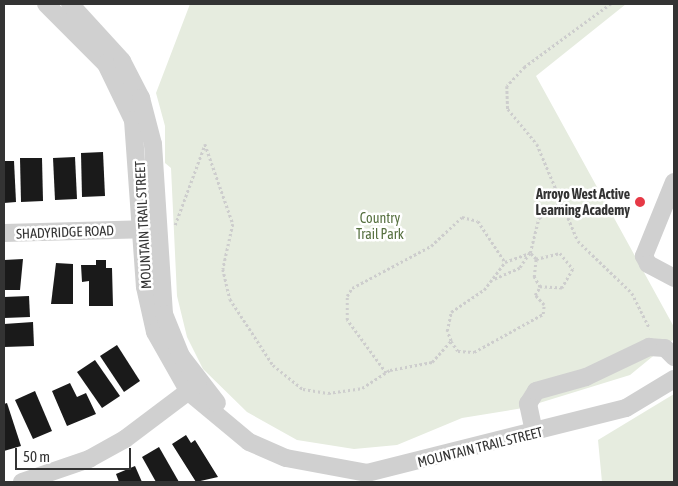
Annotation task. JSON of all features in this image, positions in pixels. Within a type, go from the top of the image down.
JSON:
[{"type":"street","name":"MOUNTAIN TRAIL STREET","points":[[46,4],[90,44],[122,93],[136,131],[148,230],[164,314],[194,388],[232,418],[290,452],[368,472],[626,408],[674,378]]},
{"type":"street","name":"MOUNTAIN TRAIL STREET","points":[[70,4],[122,61],[141,98],[153,144],[148,230]]},
{"type":"street","points":[[673,275],[648,264],[644,256],[674,182]]},
{"type":"street","name":"SHADYRIDGE ROAD","points":[[4,234],[148,230]]},
{"type":"street","points":[[533,427],[528,404],[536,391],[586,377],[649,347],[665,348],[674,357]]},
{"type":"street","name":"MOUNTAIN TRAIL STREET","points":[[368,472],[623,401],[674,370]]},
{"type":"street","points":[[22,482],[89,460],[194,388]]},
{"type":"path","points":[[611,4],[525,67],[507,86],[508,109],[537,144],[578,241],[632,293],[650,329]]},
{"type":"path","points":[[148,230],[174,228],[205,144],[233,224],[223,269],[224,283],[273,365],[303,389],[328,393],[362,388],[386,373],[432,362],[451,342]]},
{"type":"path","points":[[493,280],[520,268],[530,252],[539,218],[562,201]]},
{"type":"path","points":[[386,373],[347,320],[347,296],[352,288],[424,251],[462,217],[478,221],[505,262]]},
{"type":"path","points":[[530,252],[536,259],[534,277],[540,287]]},
{"type":"path","points":[[530,252],[505,262],[493,280],[474,299],[451,312],[447,324],[451,342],[458,351],[474,352],[541,317],[545,309],[535,295],[540,287]]},
{"type":"path","points":[[536,259],[560,253],[573,270],[562,288],[540,287]]},
{"type":"green space","name":"Country Trail Park","points":[[190,4],[626,4],[536,76],[674,327],[674,339],[630,375],[523,408],[462,418],[397,445],[354,449],[297,440],[247,412],[203,369],[187,337],[177,296],[171,168],[165,163],[165,126],[156,93]]},
{"type":"green space","points":[[674,394],[674,482],[602,482],[598,440]]},
{"type":"building","points":[[103,152],[105,196],[82,197],[81,153]]},
{"type":"building","points":[[75,157],[77,199],[55,200],[53,158]]},
{"type":"building","points":[[20,158],[42,158],[43,201],[21,202]]},
{"type":"building","points":[[4,161],[14,161],[16,202],[4,203]]},
{"type":"building","points":[[23,259],[20,290],[4,290],[4,260]]},
{"type":"building","points":[[96,260],[106,260],[106,268],[112,268],[113,306],[89,306],[89,281],[82,282],[81,265],[96,265]]},
{"type":"building","points":[[56,263],[73,264],[73,304],[51,304]]},
{"type":"building","points":[[29,296],[30,317],[4,318],[4,297]]},
{"type":"building","points":[[33,322],[34,346],[4,347],[4,324]]},
{"type":"building","points":[[117,345],[140,381],[124,392],[100,356]]},
{"type":"building","points":[[95,360],[120,396],[102,408],[77,372]]},
{"type":"building","points":[[70,383],[77,397],[86,393],[96,414],[67,426],[52,391]]},
{"type":"building","points":[[35,391],[52,431],[33,439],[15,400]]},
{"type":"building","points":[[7,403],[21,446],[4,451],[4,404]]},
{"type":"building","points":[[186,435],[191,443],[195,440],[218,477],[196,482],[172,444]]},
{"type":"building","points":[[159,447],[179,482],[156,482],[142,457]]},
{"type":"building","points":[[135,466],[142,482],[119,482],[116,474]]},
{"type":"place","name":"Arroyo West Active Learning Academy","points":[[640,202]]}]
